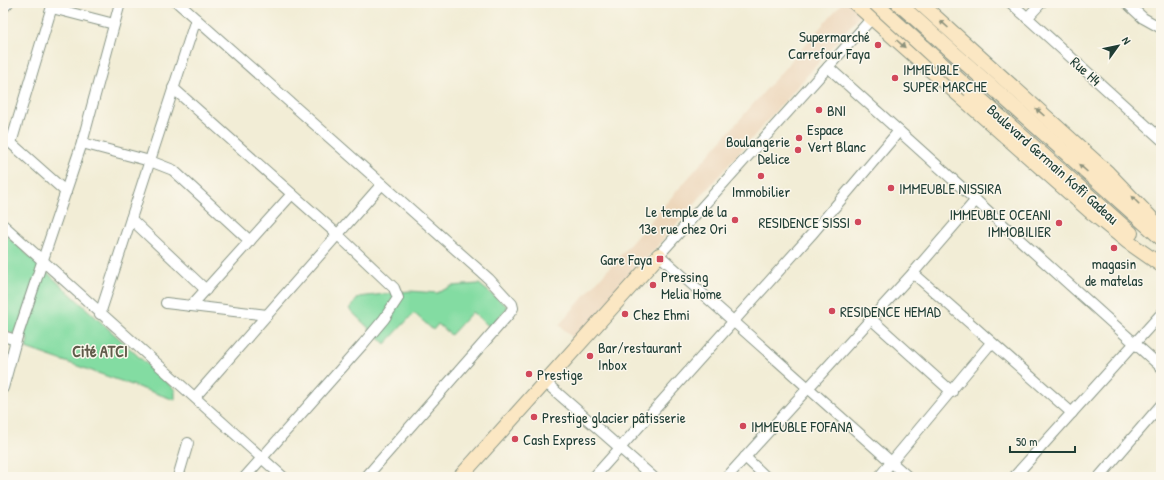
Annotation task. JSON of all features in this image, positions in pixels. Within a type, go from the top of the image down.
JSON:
[{"type":"main road","points":[[855,3],[1091,212],[1128,242],[1161,265]]},
{"type":"main road","name":"Boulevard Germain Koffi Gadeau","points":[[875,3],[970,90],[1161,260]]},
{"type":"main road","points":[[872,18],[885,3]]},
{"type":"main road","name":"Boulevard Germain Koffi Gadeau","points":[[898,3],[1161,238]]},
{"type":"main road","points":[[920,3],[1108,173],[1145,210],[1161,230]]},
{"type":"main road","points":[[460,477],[659,255]]},
{"type":"street","points":[[3,8],[8,3]]},
{"type":"street","points":[[3,388],[16,340],[82,143],[120,3]]},
{"type":"street","points":[[178,3],[489,279],[513,306],[509,314],[366,477]]},
{"type":"street","name":"Rue H4","points":[[1011,3],[1161,139]]},
{"type":"street","points":[[1027,18],[1040,3]]},
{"type":"street","points":[[1127,3],[1144,18],[1161,28]]},
{"type":"street","points":[[11,143],[53,5],[114,24]]},
{"type":"street","points":[[872,18],[659,255],[807,389],[908,477]]},
{"type":"street","points":[[100,314],[196,19]]},
{"type":"street","points":[[828,67],[1161,367]]},
{"type":"street","points":[[174,88],[337,234],[394,288],[398,298],[384,319],[363,344],[245,477]]},
{"type":"street","points":[[594,477],[811,235],[899,131]]},
{"type":"street","points":[[3,136],[66,192]]},
{"type":"street","points":[[82,143],[150,161],[178,174],[250,241]]},
{"type":"street","points":[[195,397],[382,184]]},
{"type":"street","points":[[191,306],[292,194]]},
{"type":"street","points":[[727,477],[913,273],[976,200]]},
{"type":"street","points":[[131,219],[206,290]]},
{"type":"street","points":[[3,225],[100,314],[195,397],[283,477]]},
{"type":"street","points":[[913,273],[1072,413]]},
{"type":"street","points":[[166,303],[267,315]]},
{"type":"street","points":[[1014,477],[1161,314]]},
{"type":"street","points":[[871,319],[952,392]]},
{"type":"street","points":[[3,336],[16,340]]},
{"type":"street","points":[[879,477],[952,392],[991,343]]},
{"type":"street","points":[[545,382],[653,477]]},
{"type":"street","points":[[1099,477],[1161,405]]},
{"type":"street","points":[[178,477],[188,443]]},
{"type":"street","points":[[745,457],[766,477]]},
{"type":"shaded area","points":[[840,3],[867,3],[869,5],[575,340],[559,325],[841,4]]},
{"type":"green space","points":[[3,232],[175,390],[175,400],[26,348],[28,339],[3,330]]},
{"type":"green space","points":[[479,284],[508,307],[490,327],[472,312],[451,335],[438,324],[433,330],[414,313],[385,344],[349,309],[359,297],[410,291],[437,293],[452,286]]},
{"type":"place","name":"Supermarché Carrefour Faya","points":[[878,45]]},
{"type":"place","name":"IMMEUBLE SUPER MARCHE","points":[[895,78]]},
{"type":"place","name":"BNI","points":[[819,110]]},
{"type":"place","name":"Espace Vert Blanc","points":[[799,138]]},
{"type":"place","name":"Boulangerie Delice","points":[[798,150]]},
{"type":"place","name":"Immobilier","points":[[761,176]]},
{"type":"place","name":"IMMEUBLE NISSIRA","points":[[891,188]]},
{"type":"place","name":"Le temple de la 13e rue chez Ori","points":[[735,220]]},
{"type":"place","name":"RESIDENCE SISSI","points":[[858,222]]},
{"type":"place","name":"IMMEUBLE OCEANI IMMOBILIER","points":[[1059,223]]},
{"type":"place","name":"magasin de matelas","points":[[1114,248]]},
{"type":"place","name":"Gare Faya","points":[[660,259]]},
{"type":"place","name":"Pressing Melia Home","points":[[653,285]]},
{"type":"place","name":"RESIDENCE HEMAD","points":[[832,311]]},
{"type":"place","name":"Chez Ehmi","points":[[625,314]]},
{"type":"place","name":"Bar/restaurant Inbox","points":[[590,356]]},
{"type":"place","name":"Prestige","points":[[529,374]]},
{"type":"place","name":"Prestige glacier pâtisserie","points":[[534,417]]},
{"type":"place","name":"IMMEUBLE FOFANA","points":[[743,426]]},
{"type":"place","name":"Cash Express","points":[[515,439]]},
{"type":"district","name":"Cité ATCI","points":[[100,351]]}]
